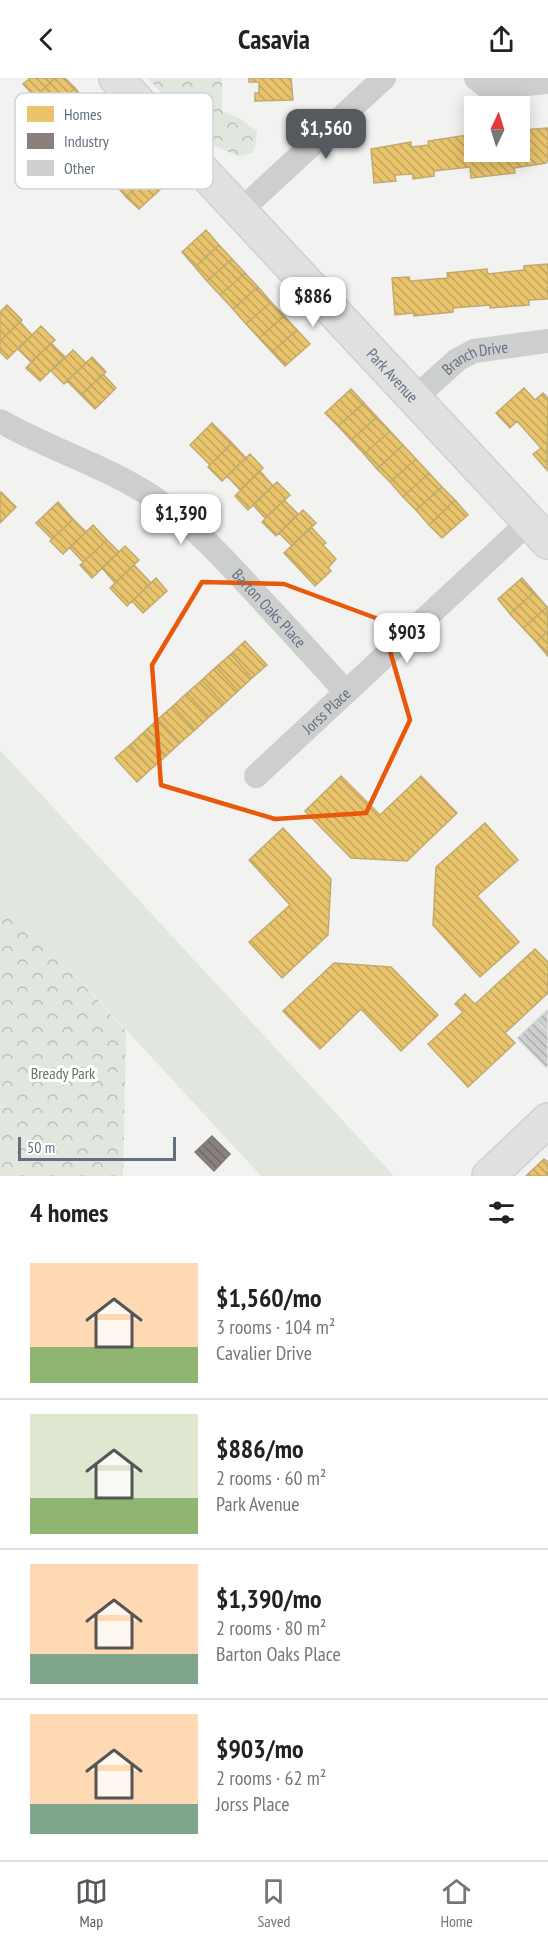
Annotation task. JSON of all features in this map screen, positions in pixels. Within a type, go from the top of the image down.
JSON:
[{"type":"street","name":"Park Avenue","points":[[116,78],[130,93]]},
{"type":"street","points":[[240,211],[384,78]]},
{"type":"street","points":[[476,78],[488,88],[548,82]]},
{"type":"street","name":"Park Avenue","points":[[213,182],[538,532]]},
{"type":"street","name":"Branch Drive","points":[[414,399],[458,360],[474,351],[548,341]]},
{"type":"street","name":"Barton Oaks Place","points":[[0,421],[37,442],[117,476],[153,497],[186,522],[219,553],[346,692]]},
{"type":"street","name":"Jorss Place","points":[[256,776],[346,692],[538,532]]},
{"type":"street","points":[[489,1176],[548,1120]]},
{"type":"highlighted area","points":[[202,582],[284,584],[381,620],[410,720],[366,813],[275,819],[161,785],[152,665]]},
{"type":"green space","points":[[147,78],[222,78],[222,111],[241,119],[257,131],[256,144],[252,153],[238,156],[213,145],[213,93],[162,93]]},
{"type":"green space","points":[[0,750],[394,1176],[261,1176],[0,893]]},
{"type":"green space","name":"Bready Park","points":[[0,893],[126,1031],[123,1176],[0,1176]]},
{"type":"building: Homes","points":[[30,78],[55,78],[39,93],[31,93],[23,84]]},
{"type":"building: Homes","points":[[55,78],[65,78],[75,88],[70,93],[39,93]]},
{"type":"building: Homes","points":[[249,78],[291,78],[293,100],[255,101],[255,93],[259,93],[259,82],[249,82]]},
{"type":"building: Homes","points":[[75,88],[79,93],[70,93]]},
{"type":"building: Homes","points":[[548,128],[548,160],[546,163],[514,168],[515,173],[471,178],[470,167],[434,171],[434,176],[413,179],[413,174],[395,175],[396,181],[374,183],[371,149],[411,142],[411,147],[429,145],[428,141],[464,135],[464,162],[530,162],[530,129]]},
{"type":"building: Homes","points":[[119,189],[135,189],[126,197]]},
{"type":"building: Homes","points":[[135,189],[161,189],[139,209],[126,197]]},
{"type":"building: Homes","points":[[206,230],[219,245],[195,267],[182,252]]},
{"type":"building: Homes","points":[[219,245],[232,259],[207,281],[195,267]]},
{"type":"building: Homes","points":[[232,259],[245,273],[220,295],[207,281]]},
{"type":"building: Homes","points":[[548,264],[548,299],[529,300],[529,305],[490,308],[490,305],[453,308],[453,312],[414,316],[413,313],[395,315],[392,278],[409,277],[410,281],[448,278],[447,273],[487,269],[488,274],[524,270],[524,266]]},
{"type":"building: Homes","points":[[245,273],[258,287],[233,309],[220,295]]},
{"type":"building: Homes","points":[[258,287],[271,302],[246,324],[233,309]]},
{"type":"building: Homes","points":[[271,302],[284,316],[259,338],[246,324]]},
{"type":"building: Homes","points":[[7,305],[22,320],[0,341],[0,312]]},
{"type":"building: Homes","points":[[284,316],[297,330],[272,352],[259,338]]},
{"type":"building: Homes","points":[[20,322],[32,335],[7,359],[0,352],[0,341]]},
{"type":"building: Homes","points":[[41,326],[55,340],[31,362],[18,349]]},
{"type":"building: Homes","points":[[297,330],[310,344],[285,366],[272,352]]},
{"type":"building: Homes","points":[[51,343],[65,357],[40,381],[26,368]]},
{"type":"building: Homes","points":[[73,350],[86,363],[64,384],[51,371]]},
{"type":"building: Homes","points":[[92,357],[106,372],[81,395],[67,381]]},
{"type":"building: Homes","points":[[103,374],[116,388],[95,409],[81,395]]},
{"type":"building: Homes","points":[[524,388],[535,400],[543,393],[548,398],[547,470],[533,454],[541,448],[517,421],[510,428],[496,413]]},
{"type":"building: Homes","points":[[351,389],[364,403],[338,426],[325,413]]},
{"type":"building: Homes","points":[[364,403],[377,417],[351,440],[338,426]]},
{"type":"building: Homes","points":[[377,417],[390,431],[364,454],[351,440]]},
{"type":"building: Homes","points":[[212,423],[232,443],[210,465],[190,445]]},
{"type":"building: Homes","points":[[390,431],[403,445],[377,469],[364,454]]},
{"type":"building: Homes","points":[[232,443],[246,458],[222,481],[208,467]]},
{"type":"building: Homes","points":[[403,445],[416,459],[390,482],[377,469]]},
{"type":"building: Homes","points":[[250,454],[263,468],[240,490],[227,476]]},
{"type":"building: Homes","points":[[416,459],[429,473],[403,497],[390,482]]},
{"type":"building: Homes","points":[[260,471],[273,486],[248,510],[235,496]]},
{"type":"building: Homes","points":[[429,473],[442,487],[416,510],[403,497]]},
{"type":"building: Homes","points":[[277,482],[290,495],[265,518],[253,505]]},
{"type":"building: Homes","points":[[442,487],[455,500],[429,525],[416,510]]},
{"type":"building: Homes","points":[[0,493],[16,507],[0,523]]},
{"type":"building: Homes","points":[[284,500],[298,514],[276,536],[262,522]]},
{"type":"building: Homes","points":[[455,500],[468,515],[442,538],[429,525]]},
{"type":"building: Homes","points":[[58,502],[73,519],[52,539],[36,523]]},
{"type":"building: Homes","points":[[303,510],[316,523],[292,546],[279,533]]},
{"type":"building: Homes","points":[[73,519],[86,532],[63,554],[50,541]]},
{"type":"building: Homes","points":[[93,525],[107,540],[83,562],[70,548]]},
{"type":"building: Homes","points":[[311,527],[326,543],[323,545],[336,559],[328,568],[331,571],[315,586],[284,553]]},
{"type":"building: Homes","points":[[107,540],[119,552],[92,578],[80,565]]},
{"type":"building: Homes","points":[[125,546],[139,560],[115,583],[102,568]]},
{"type":"building: Homes","points":[[134,565],[151,583],[127,606],[110,588]]},
{"type":"building: Homes","points":[[156,578],[167,591],[143,613],[132,601]]},
{"type":"building: Homes","points":[[522,578],[534,592],[510,614],[498,599]]},
{"type":"building: Homes","points":[[534,592],[547,607],[523,628],[510,614]]},
{"type":"building: Homes","points":[[547,607],[548,631],[536,642],[523,628]]},
{"type":"building: Homes","points":[[548,631],[548,656],[536,642]]},
{"type":"building: Homes","points":[[245,641],[267,665],[252,678],[231,654]]},
{"type":"building: Homes","points":[[231,654],[252,678],[238,691],[216,667]]},
{"type":"building: Homes","points":[[216,667],[238,691],[224,704],[202,680]]},
{"type":"building: Homes","points":[[202,680],[224,704],[209,717],[187,693]]},
{"type":"building: Homes","points":[[187,693],[209,717],[195,730],[173,706]]},
{"type":"building: Homes","points":[[173,706],[195,730],[180,743],[158,719]]},
{"type":"building: Homes","points":[[158,719],[180,743],[166,756],[144,732]]},
{"type":"building: Homes","points":[[144,732],[166,756],[151,769],[130,745]]},
{"type":"building: Homes","points":[[130,745],[151,769],[137,782],[115,758]]},
{"type":"building: Homes","points":[[341,776],[380,815],[421,776],[457,813],[407,861],[351,858],[305,811]]},
{"type":"building: Homes","points":[[485,823],[518,860],[477,896],[519,942],[480,977],[433,925],[436,867]]},
{"type":"building: Homes","points":[[283,828],[331,879],[328,935],[282,978],[249,942],[290,905],[249,860]]},
{"type":"building: Homes","points":[[535,949],[548,962],[548,993],[505,1033],[515,1043],[468,1087],[428,1044],[463,1012],[455,1004],[465,994],[475,1004]]},
{"type":"building: Homes","points":[[334,963],[391,967],[438,1015],[401,1051],[361,1009],[320,1049],[283,1011]]},
{"type":"building: Homes","points":[[544,1159],[548,1162],[548,1176],[526,1176]]},
{"type":"building: Industry","points":[[212,1136],[230,1154],[214,1171],[195,1152]]},
{"type":"building: Other","points":[[548,1009],[548,1032],[536,1020]]},
{"type":"building: Other","points":[[536,1020],[548,1032],[548,1066],[546,1068],[517,1038]]}]
